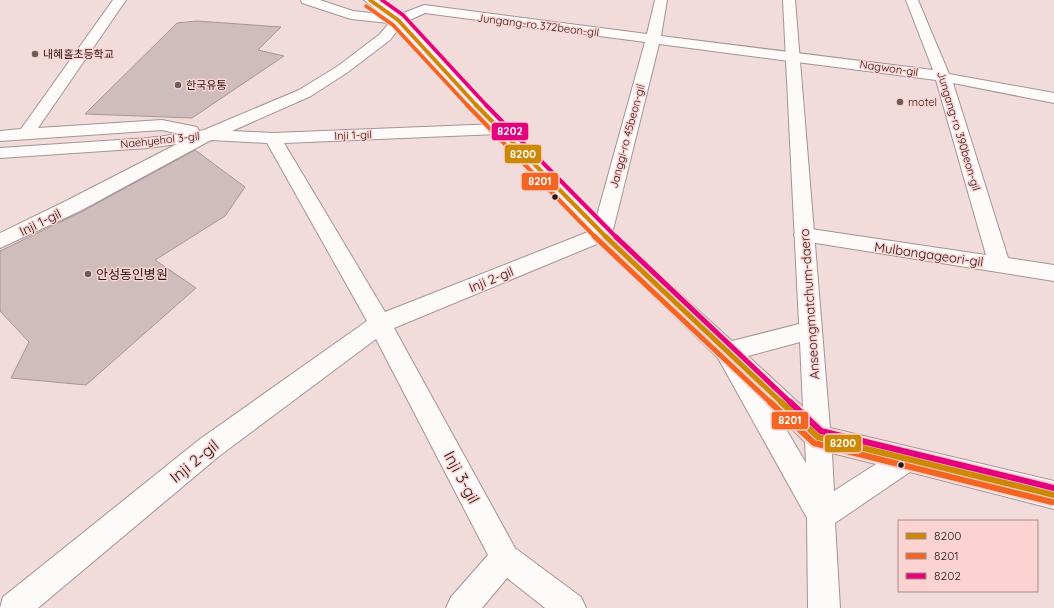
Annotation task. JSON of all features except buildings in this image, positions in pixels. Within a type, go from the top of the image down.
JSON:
[{"type":"street","points":[[26,134],[120,0]]},
{"type":"street","points":[[307,0],[351,15],[398,20]]},
{"type":"street","points":[[370,0],[398,20],[498,129],[602,234],[818,437],[1054,495]]},
{"type":"street","name":"Janggi-ro 45beon-gil","points":[[602,234],[661,0]]},
{"type":"street","name":"Anseongmatchum-daero","points":[[789,0],[794,56],[804,235],[818,437],[824,608]]},
{"type":"street","name":"Jungang-ro 390beon-gil","points":[[912,0],[943,77],[1000,264]]},
{"type":"street","name":"Jungang-ro 372beon-gil","points":[[398,20],[429,5],[507,21],[652,39]]},
{"type":"street","name":"Inji 1-gil","points":[[0,241],[73,206],[208,135],[306,92],[343,69],[385,38],[398,20]]},
{"type":"street","points":[[652,39],[794,56]]},
{"type":"street","name":"Nagwon-gil","points":[[794,56],[943,77],[1054,98]]},
{"type":"street","name":"Naehyehol 3-gil","points":[[0,136],[162,125],[208,135]]},
{"type":"street","name":"Inji 1-gil","points":[[208,135],[273,138],[498,129]]},
{"type":"street","name":"Naehyehol 3-gil","points":[[0,153],[148,143],[208,135]]},
{"type":"street","points":[[273,138],[380,324]]},
{"type":"street","name":"Inji 2-gil","points":[[14,608],[209,448],[380,324],[602,234]]},
{"type":"street","name":"Mulbangageori-gil","points":[[804,235],[1054,272]]},
{"type":"street","name":"Inji 3-gil","points":[[380,324],[505,558],[570,608]]},
{"type":"street","points":[[727,352],[810,330]]},
{"type":"street","points":[[727,352],[821,516],[907,459]]},
{"type":"street","points":[[462,608],[505,558]]},
{"type":"transit line","name":"8200","points":[[370,0],[398,20],[498,129],[602,234],[818,437],[1054,495]]},
{"type":"transit line","name":"8202","points":[[382,0],[403,15],[503,124],[607,229],[821,431],[1054,488]]},
{"type":"transit line","name":"8201","points":[[366,6],[393,25],[493,134],[597,239],[814,443],[1052,502]]},
{"type":"place","name":"내혜홀초등학교","points":[[35,54]]},
{"type":"place","name":"한국유통","points":[[178,85]]},
{"type":"place","name":"motel","points":[[900,102]]},
{"type":"place","name":"안성동인병원","points":[[88,274]]}]
